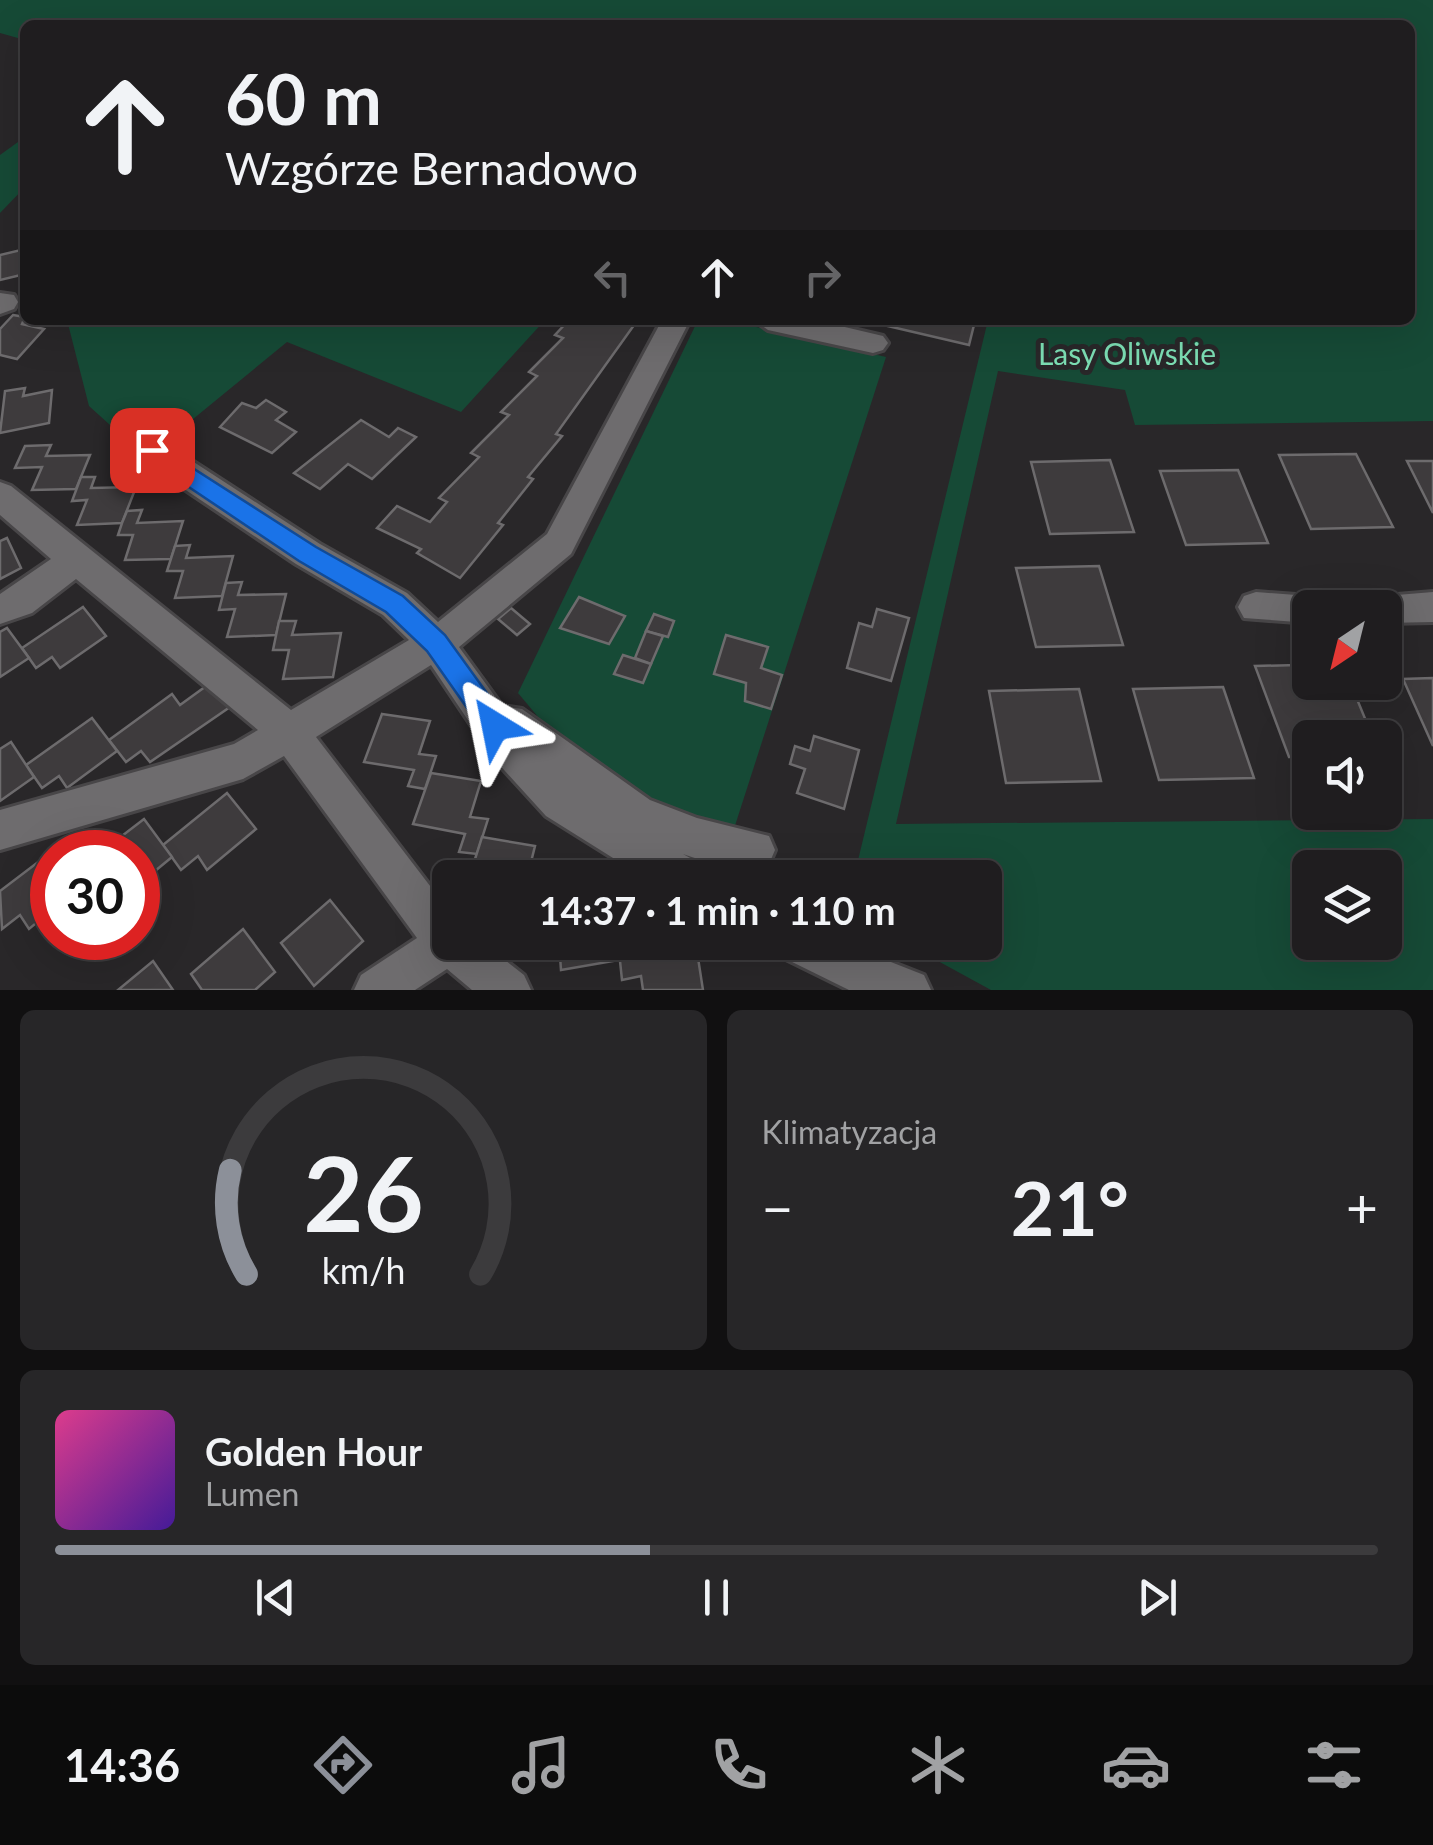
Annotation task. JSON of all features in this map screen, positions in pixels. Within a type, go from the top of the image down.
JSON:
[{"type":"street","points":[[0,830],[243,760],[436,643],[559,544],[673,325]]},
{"type":"street","points":[[791,325],[872,343]]},
{"type":"street","points":[[152,450],[308,554],[395,604],[436,643],[495,726],[560,802],[655,860]]},
{"type":"street","points":[[0,496],[75,561],[209,663],[290,735],[432,924]]},
{"type":"street","points":[[0,609],[20,602],[75,561]]},
{"type":"street","points":[[1256,607],[1292,608]]},
{"type":"street","points":[[1402,608],[1433,608]]},
{"type":"street","points":[[495,726],[510,722],[537,739],[604,796],[719,848],[756,850]]},
{"type":"street","points":[[376,990],[432,954]]},
{"type":"street","points":[[468,960],[508,990]]},
{"type":"street","points":[[828,960],[909,990]]},
{"type":"green space","name":"Lasy Oliwskie","points":[[0,0],[1433,0],[1433,421],[1135,425],[1125,390],[998,371],[896,824],[1292,820],[1292,830],[1402,830],[1402,819],[1433,819],[1433,990],[991,990],[936,960],[1002,960],[1002,860],[858,860],[987,325],[1415,325],[1415,20],[20,20],[20,39],[0,33]]},
{"type":"green space","points":[[20,141],[20,192],[0,213],[0,155]]},
{"type":"green space","points":[[68,325],[540,325],[461,412],[287,342],[165,442],[141,453],[89,406]]},
{"type":"green space","points":[[696,325],[748,325],[886,357],[731,838],[608,780],[554,736],[518,693]]},
{"type":"building","points":[[20,250],[20,275],[0,280],[0,255]]},
{"type":"building","points":[[13,315],[20,316],[20,325],[44,329],[17,359],[0,355],[0,329]]},
{"type":"building","points":[[564,325],[634,325],[556,434],[562,436],[528,477],[533,479],[498,523],[503,525],[460,578],[417,553],[421,549],[377,528],[397,506],[430,522],[447,502],[439,498],[479,457],[471,453],[509,415],[501,412],[537,376],[529,372],[563,338],[555,335]]},
{"type":"building","points":[[883,325],[974,325],[969,345]]},
{"type":"building","points":[[25,388],[23,396],[52,390],[49,423],[0,433],[5,391]]},
{"type":"building","points":[[266,400],[286,412],[276,420],[296,432],[272,453],[220,427],[242,403],[256,408]]},
{"type":"building","points":[[361,420],[389,437],[398,428],[416,437],[372,479],[348,464],[320,489],[294,473]]},
{"type":"building","points":[[51,445],[46,456],[90,455],[76,489],[32,490],[42,467],[15,468],[25,446]]},
{"type":"building","points":[[1356,454],[1393,527],[1311,529],[1279,455]]},
{"type":"building","points":[[1110,460],[1134,532],[1050,534],[1031,462]]},
{"type":"building","points":[[1407,461],[1433,461],[1433,513]]},
{"type":"building","points":[[1238,470],[1268,543],[1186,545],[1160,471]]},
{"type":"building","points":[[81,477],[95,477],[91,488],[136,487],[122,523],[77,525],[87,500],[72,501]]},
{"type":"building","points":[[142,510],[137,523],[183,521],[171,559],[125,560],[133,535],[118,535],[122,523],[127,511]]},
{"type":"building","points":[[7,538],[21,568],[0,579],[0,541]]},
{"type":"building","points":[[190,545],[186,558],[233,556],[222,596],[175,598],[183,571],[167,571],[175,546]]},
{"type":"building","points":[[1099,566],[1123,645],[1036,647],[1016,568]]},
{"type":"building","points":[[242,582],[238,595],[286,594],[276,635],[227,637],[235,609],[219,610],[226,583]]},
{"type":"building","points":[[579,597],[625,616],[609,644],[560,628]]},
{"type":"building","points":[[83,607],[106,636],[60,668],[52,657],[36,668],[22,648]]},
{"type":"building","points":[[511,608],[530,624],[517,635],[498,619]]},
{"type":"building","points":[[877,609],[909,618],[891,681],[847,668],[859,623],[872,627]]},
{"type":"building","points":[[654,614],[674,621],[668,637],[646,631]]},
{"type":"building","points":[[279,621],[296,621],[292,635],[341,633],[333,677],[283,679],[289,650],[273,650]]},
{"type":"building","points":[[7,628],[29,658],[0,677],[0,632]]},
{"type":"building","points":[[646,631],[663,636],[651,664],[635,658]]},
{"type":"building","points":[[726,635],[768,647],[761,668],[782,675],[771,709],[745,701],[746,683],[714,674]]},
{"type":"building","points":[[623,655],[651,664],[643,683],[614,674]]},
{"type":"building","points":[[1292,665],[1292,700],[1357,700],[1366,720],[1292,720],[1289,757],[1255,666]]},
{"type":"building","points":[[1433,678],[1433,746],[1403,679]]},
{"type":"building","points":[[209,684],[230,707],[150,762],[141,751],[126,762],[109,740],[172,694],[180,705]]},
{"type":"building","points":[[1223,687],[1254,778],[1159,780],[1133,689]]},
{"type":"building","points":[[1079,689],[1101,781],[1006,783],[989,691]]},
{"type":"building","points":[[382,714],[430,721],[419,754],[436,756],[425,789],[408,786],[414,770],[364,762]]},
{"type":"building","points":[[92,718],[117,751],[67,788],[59,776],[42,788],[26,765]]},
{"type":"building","points":[[814,736],[859,750],[844,809],[797,793],[805,769],[790,764],[795,746],[810,751]]},
{"type":"building","points":[[11,742],[34,777],[0,801],[0,749]]},
{"type":"building","points":[[431,773],[481,781],[470,817],[488,819],[477,854],[459,852],[465,834],[413,824]]},
{"type":"building","points":[[227,793],[256,829],[207,870],[198,856],[181,870],[163,845]]},
{"type":"building","points":[[144,819],[152,830],[130,830]]},
{"type":"building","points":[[482,837],[535,846],[532,860],[475,860]]},
{"type":"building","points":[[160,841],[172,857],[160,867]]},
{"type":"building","points":[[30,868],[29,929],[20,915],[2,929],[0,891]]},
{"type":"building","points":[[330,900],[363,941],[314,986],[281,943]]},
{"type":"building","points":[[243,929],[275,972],[255,990],[202,990],[191,974]]},
{"type":"building","points":[[560,960],[619,960],[561,970]]},
{"type":"building","points":[[620,960],[698,960],[703,990],[643,990],[641,976],[622,980]]},
{"type":"building","points":[[153,961],[173,990],[118,990]]},
{"type":"route","points":[[152,450],[308,554],[395,604],[436,643],[495,726]]}]
